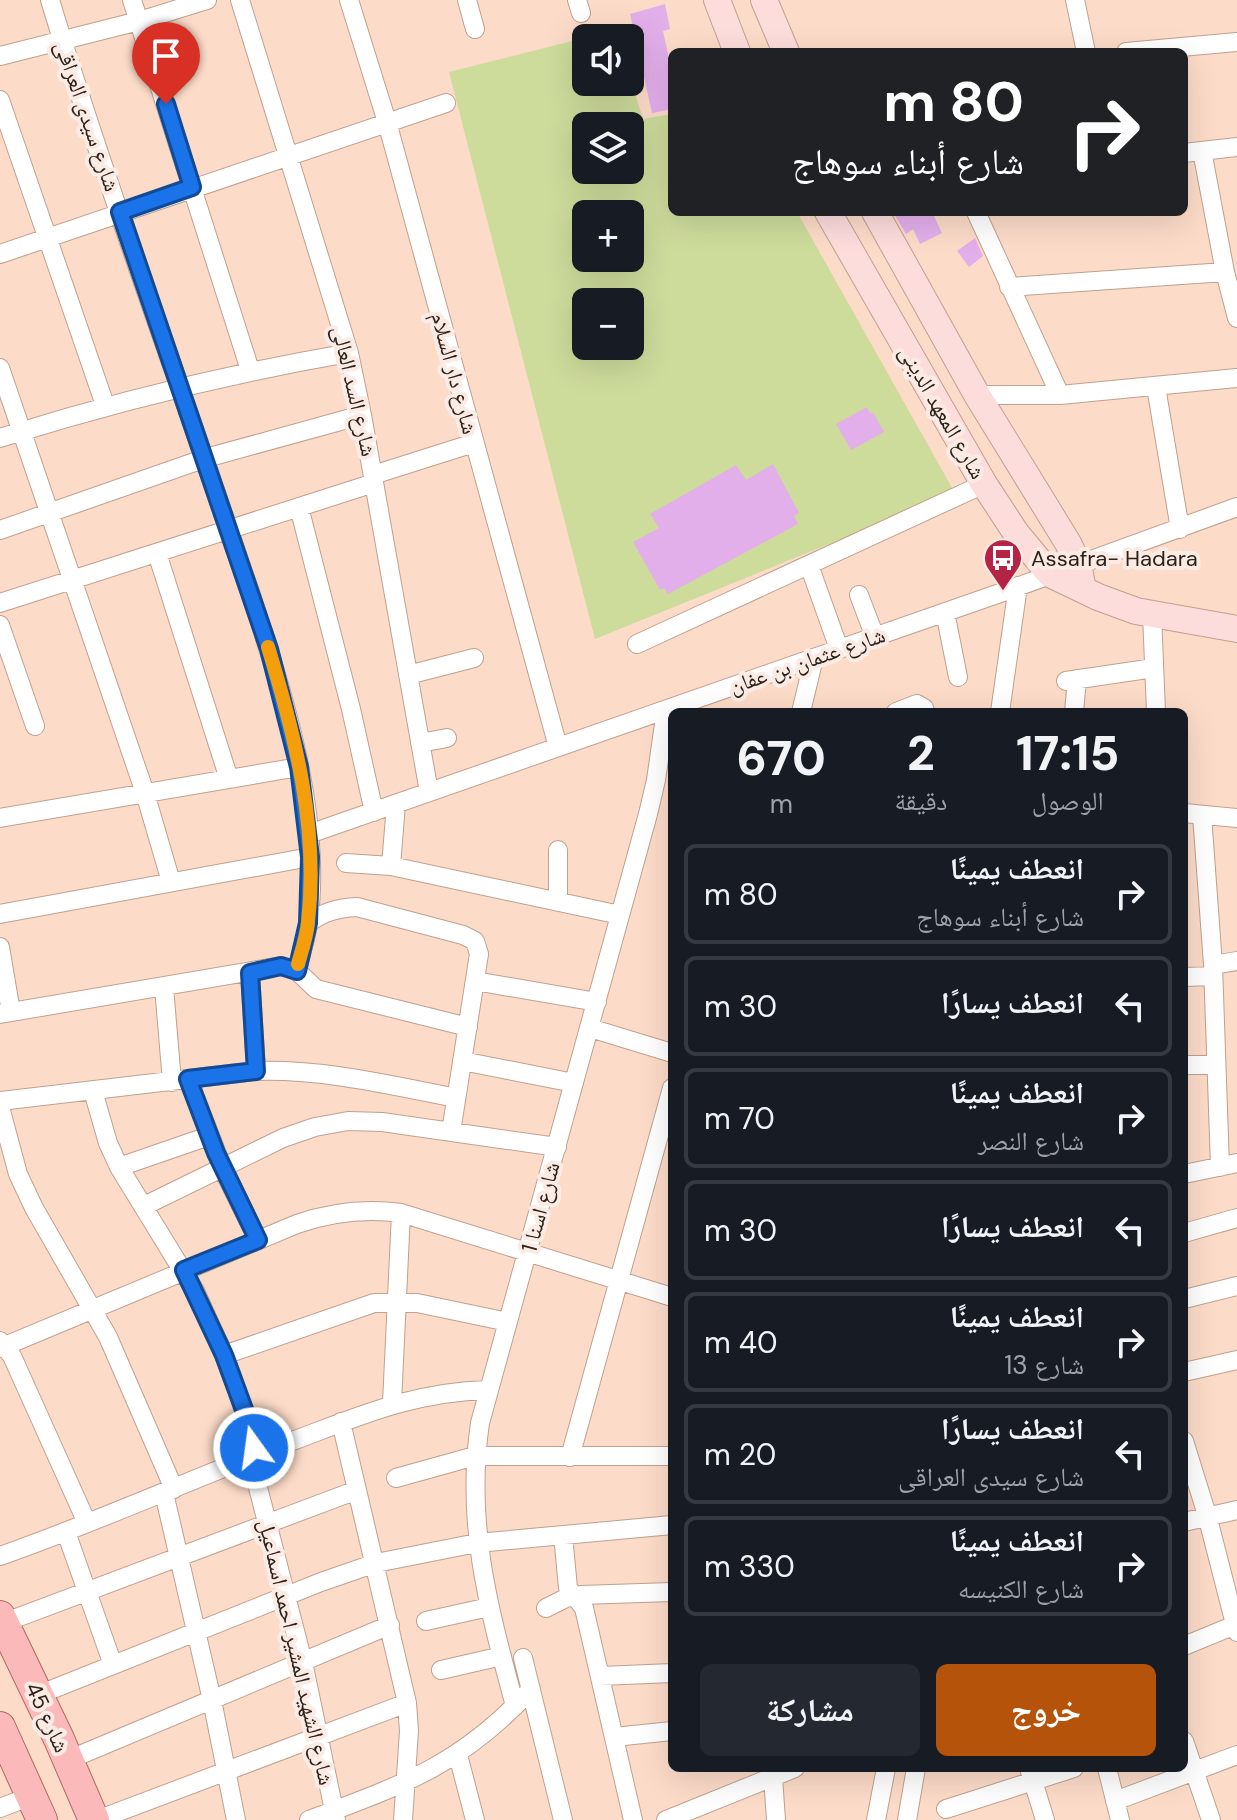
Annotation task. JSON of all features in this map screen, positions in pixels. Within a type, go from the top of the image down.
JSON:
[{"type":"main road","name":"شارع 45","points":[[2,1619],[96,1820]]},
{"type":"main road","points":[[0,1727],[37,1808]]},
{"type":"main road","points":[[14,1758],[64,1750]]},
{"type":"street","name":"شارع سيدى العراقى","points":[[50,0],[269,649],[299,767],[309,834],[308,923],[297,971]]},
{"type":"street","points":[[132,0],[250,370]]},
{"type":"street","points":[[0,56],[139,21],[207,0]]},
{"type":"street","name":"شارع السد العالى","points":[[240,0],[349,353],[429,792]]},
{"type":"street","name":"شارع دار السلام","points":[[349,0],[387,122],[558,747]]},
{"type":"street","points":[[467,0],[475,29]]},
{"type":"street","points":[[717,0],[735,48]]},
{"type":"street","points":[[765,0],[784,48]]},
{"type":"street","points":[[1075,0],[1085,48]]},
{"type":"street","points":[[1170,48],[1237,42]]},
{"type":"street","points":[[0,100],[105,405]]},
{"type":"street","points":[[0,254],[446,103]]},
{"type":"street","points":[[1237,147],[1193,152],[1237,318]]},
{"type":"street","name":"شارع المعهد الدينى","points":[[830,216],[984,484],[1016,533],[1050,574],[1080,577],[1117,604],[1152,614],[1237,629]]},
{"type":"street","name":"شارع المعهد الدينى","points":[[877,216],[977,395],[1068,543],[1080,577]]},
{"type":"street","points":[[978,216],[1060,395]]},
{"type":"street","points":[[1009,287],[1225,272]]},
{"type":"street","points":[[0,438],[179,386],[349,353]]},
{"type":"street","points":[[0,368],[145,793],[171,882]]},
{"type":"street","points":[[977,395],[1060,395],[1237,378]]},
{"type":"street","points":[[1156,387],[1180,529]]},
{"type":"street","points":[[0,530],[206,458],[362,415]]},
{"type":"street","points":[[0,603],[299,507],[474,443]]},
{"type":"street","points":[[637,644],[984,484]]},
{"type":"street","points":[[299,507],[374,812]]},
{"type":"street","points":[[1080,577],[1180,529],[1237,507]]},
{"type":"street","points":[[157,553],[229,779]]},
{"type":"street","points":[[809,565],[839,649]]},
{"type":"street","name":"شارع عثمان بن عفان","points":[[672,708],[1050,574]]},
{"type":"street","points":[[1001,708],[1018,586]]},
{"type":"street","points":[[859,595],[875,637]]},
{"type":"street","points":[[945,612],[958,677]]},
{"type":"street","points":[[1152,614],[1156,708]]},
{"type":"street","points":[[0,625],[35,726]]},
{"type":"street","points":[[408,675],[474,658]]},
{"type":"street","points":[[802,708],[814,658]]},
{"type":"street","points":[[1074,708],[1072,680],[1154,668]]},
{"type":"street","name":"شارع عثمان بن عفان","points":[[309,834],[666,710]]},
{"type":"street","name":"شارع اسنا 1","points":[[515,1706],[489,1607],[477,1543],[475,1456],[488,1390],[620,915],[664,777],[666,710]]},
{"type":"street","points":[[420,743],[447,738]]},
{"type":"street","points":[[0,818],[299,767]]},
{"type":"street","points":[[391,866],[396,804]]},
{"type":"street","points":[[1188,1173],[1229,1165],[1216,1065],[1213,971],[1193,814],[1237,818]]},
{"type":"street","points":[[558,850],[558,902]]},
{"type":"street","points":[[0,914],[310,857]]},
{"type":"street","points":[[346,863],[391,866],[620,915]]},
{"type":"street","points":[[308,923],[323,913],[357,907],[475,941],[479,954],[451,1132]]},
{"type":"street","points":[[0,947],[6,1013],[281,966],[297,971],[316,989],[468,1027]]},
{"type":"street","points":[[1188,976],[1213,971],[1237,961]]},
{"type":"street","points":[[250,973],[256,1071]]},
{"type":"street","points":[[475,981],[597,1002]]},
{"type":"street","points":[[164,987],[180,1080],[258,1240]]},
{"type":"street","points":[[590,1028],[668,1052]]},
{"type":"street","points":[[462,1061],[574,1083]]},
{"type":"street","points":[[1188,1065],[1216,1065]]},
{"type":"street","points":[[236,1820],[179,1556],[169,1491],[122,1366],[18,1174],[0,1104],[256,1071],[315,1072],[456,1098]]},
{"type":"street","name":"شارع الشهيد المشير احمد اسماعيل","points":[[93,1091],[99,1117],[119,1167],[184,1270],[224,1355],[253,1434],[254,1472],[303,1662],[335,1815]]},
{"type":"street","points":[[570,1457],[668,1102]]},
{"type":"street","points":[[144,1206],[283,1138],[315,1127],[348,1121],[382,1122],[557,1147]]},
{"type":"street","points":[[119,1167],[209,1136]]},
{"type":"street","points":[[87,1523],[12,1356],[2,1345],[258,1240],[337,1212],[379,1210],[401,1213],[668,1296]]},
{"type":"street","points":[[392,1403],[401,1213]]},
{"type":"street","points":[[1188,1232],[1237,1218]]},
{"type":"street","points":[[1188,1298],[1237,1286]]},
{"type":"street","points":[[224,1355],[374,1303],[417,1303],[508,1322]]},
{"type":"street","points":[[1188,1371],[1237,1360]]},
{"type":"street","points":[[0,1556],[392,1403],[451,1391],[488,1390]]},
{"type":"street","points":[[341,1422],[407,1703],[409,1731],[403,1820]]},
{"type":"street","points":[[1188,1454],[1231,1582],[1236,1629],[1188,1645]]},
{"type":"street","points":[[396,1478],[475,1456],[668,1456]]},
{"type":"street","points":[[2,1619],[87,1591],[357,1490]]},
{"type":"street","points":[[1188,1521],[1237,1510]]},
{"type":"street","points":[[38,1695],[376,1563],[477,1543],[668,1525]]},
{"type":"street","points":[[66,1532],[113,1665]]},
{"type":"street","points":[[563,1535],[566,1583],[584,1608],[633,1820]]},
{"type":"street","points":[[546,1608],[573,1596],[668,1592]]},
{"type":"street","points":[[426,1621],[489,1607]]},
{"type":"street","points":[[64,1750],[212,1700],[390,1625]]},
{"type":"street","points":[[441,1670],[502,1656]]},
{"type":"street","points":[[523,1658],[563,1820]]},
{"type":"street","points":[[600,1676],[668,1673]]},
{"type":"street","points":[[309,1820],[335,1815],[458,1755],[488,1732],[531,1689]]},
{"type":"street","points":[[96,1820],[407,1703]]},
{"type":"street","points":[[614,1737],[668,1731]]},
{"type":"street","points":[[1188,1753],[1211,1820]]},
{"type":"street","points":[[458,1755],[475,1820]]},
{"type":"street","points":[[1115,1801],[1237,1755]]},
{"type":"street","points":[[666,1820],[709,1811],[785,1772]]},
{"type":"street","points":[[876,1820],[885,1772]]},
{"type":"street","points":[[907,1820],[915,1772]]},
{"type":"street","points":[[1108,1772],[1120,1820]]},
{"type":"street","points":[[946,1809],[1031,1775],[1045,1820]]},
{"type":"street","points":[[773,1777],[776,1820]]},
{"type":"street","points":[[0,1808],[37,1808]]},
{"type":"green space","points":[[572,41],[572,96],[636,96],[641,112],[572,112],[572,184],[644,184],[644,119],[668,115],[668,216],[799,216],[955,493],[595,639],[449,72]]},
{"type":"building","points":[[665,4],[670,29],[663,31],[668,54],[668,110],[652,113],[644,77],[644,24],[632,24],[630,14]]},
{"type":"building","points":[[895,216],[934,216],[942,233],[920,244],[913,229],[906,234]]},
{"type":"building","points":[[975,238],[983,256],[969,267],[957,251]]},
{"type":"building","points":[[867,407],[884,432],[851,450],[836,424]]},
{"type":"building","points":[[773,464],[799,513],[794,516],[798,524],[668,594],[664,588],[660,590],[633,542],[659,528],[650,514],[736,465],[746,480]]},
{"type":"slow traffic","points":[[268,647],[299,767],[309,834],[308,923],[298,964]]},
{"type":"place","name":"Assafra- Hadara","points":[[1003,592]]},
{"type":"route","points":[[166,104],[192,187],[120,212],[269,649],[299,767],[309,834],[308,923],[297,971],[281,966],[250,973],[256,1071],[188,1079],[216,1153],[258,1240],[184,1270],[224,1355],[253,1434],[254,1448]]}]
